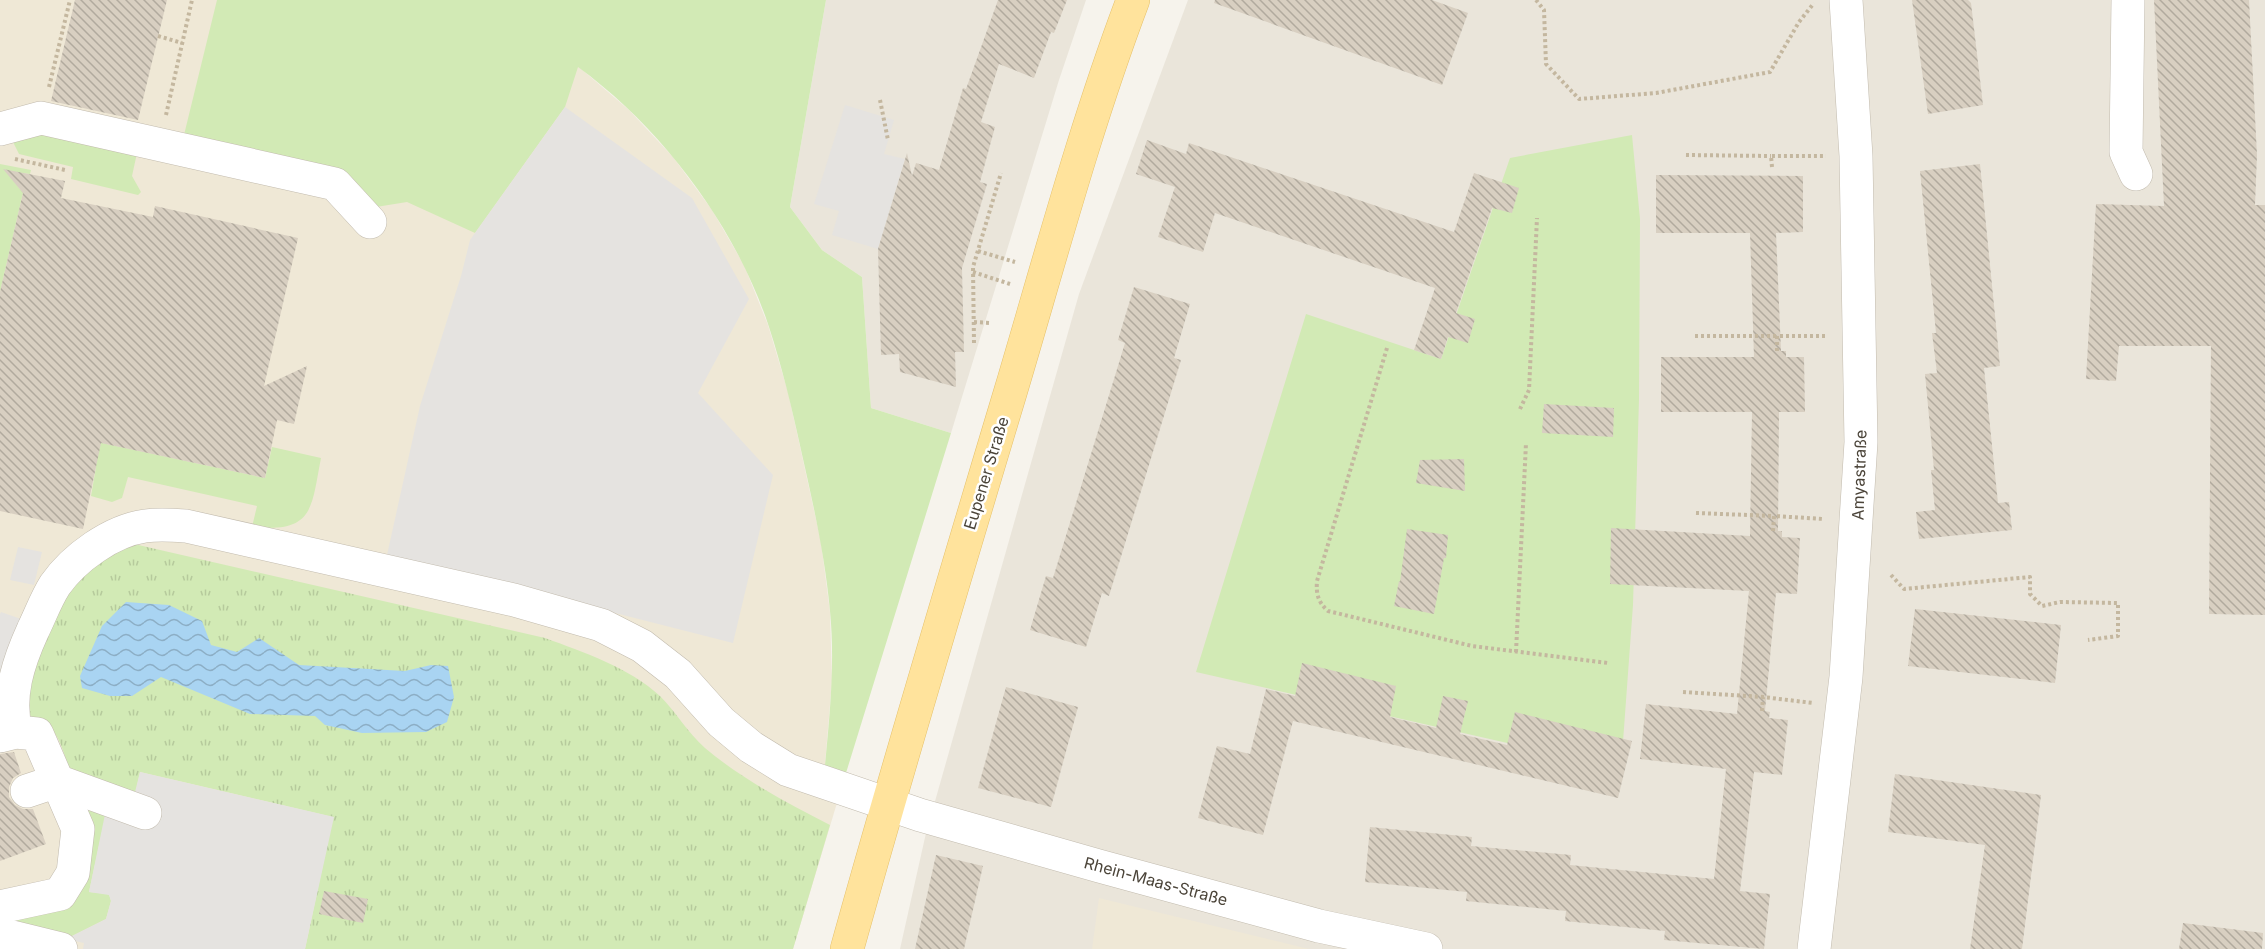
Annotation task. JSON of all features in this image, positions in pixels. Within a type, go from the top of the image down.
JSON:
[{"type":"main road","name":"Eupener Straße","points":[[847,949],[1055,240],[1112,57],[1133,0]]},
{"type":"street","name":"Amyastraße","points":[[1814,949],[1843,707],[1858,520],[1861,442],[1856,156],[1846,0]]},
{"type":"street","points":[[2128,0],[2126,152],[2136,174]]},
{"type":"street","points":[[5,143],[41,118],[335,184],[370,222]]},
{"type":"street","name":"Rhein-Maas-Straße","points":[[8,734],[14,688],[27,644],[55,586],[72,565],[115,536],[142,526],[166,524],[186,526],[514,600],[601,625],[642,646],[678,674],[721,722],[751,747],[788,770],[888,805],[1099,866],[1319,926],[1426,949]]},
{"type":"street","points":[[0,907],[60,894],[73,873],[78,829],[42,786],[37,734],[8,734]]},
{"type":"street","points":[[42,786],[145,813]]},
{"type":"street","points":[[0,934],[61,949]]},
{"type":"path","points":[[41,118],[70,0]]},
{"type":"path","points":[[159,145],[192,0]]},
{"type":"path","points":[[1536,0],[1544,10],[1546,64],[1580,99],[1656,93],[1770,72],[1799,22],[1816,0]]},
{"type":"path","points":[[158,36],[182,43]]},
{"type":"path","points":[[880,100],[888,140]]},
{"type":"path","points":[[5,143],[65,170]]},
{"type":"path","points":[[1686,155],[1856,156]]},
{"type":"path","points":[[1771,156],[1772,167]]},
{"type":"path","points":[[974,343],[973,267],[1001,173]]},
{"type":"path","points":[[1520,409],[1529,390],[1537,218]]},
{"type":"path","points":[[973,322],[991,323]]},
{"type":"path","points":[[1695,336],[1859,336]]},
{"type":"path","points":[[1777,336],[1777,351]]},
{"type":"path","points":[[1387,348],[1317,581],[1316,593],[1320,604],[1328,611],[1472,646],[1608,663]]},
{"type":"path","points":[[1516,652],[1526,443]]},
{"type":"path","points":[[1696,513],[1858,520]]},
{"type":"path","points":[[1773,531],[1774,516]]},
{"type":"path","points":[[1892,575],[1904,589],[2030,577],[2030,594],[2042,606],[2060,602],[2118,603],[2118,636],[2088,640]]},
{"type":"path","points":[[1683,692],[1763,697],[1843,707]]},
{"type":"path","points":[[1762,711],[1763,697]]},
{"type":"shaded area","points":[[0,0],[459,0],[579,67],[629,110],[673,157],[712,210],[744,265],[768,325],[788,392],[821,542],[830,612],[832,681],[825,764],[846,773],[793,949],[0,949]]},
{"type":"shaded area","points":[[826,0],[1086,0],[1059,80],[951,433],[871,408],[862,277],[822,250],[790,207]]},
{"type":"shaded area","points":[[1188,0],[2265,0],[2265,949],[900,949],[926,833],[1079,294]]},
{"type":"shaded area","points":[[845,105],[894,120],[884,154],[905,159],[878,249],[832,235],[839,211],[814,204]]},
{"type":"shaded area","points":[[565,107],[692,198],[749,299],[698,393],[773,475],[733,643],[387,555],[420,406],[470,240]]},
{"type":"shaded area","points":[[18,547],[42,552],[34,585],[10,580]]},
{"type":"shaded area","points":[[1,612],[21,619],[0,676],[0,614]]},
{"type":"shaded area","points":[[140,772],[334,817],[305,949],[83,949],[84,943],[66,939],[106,919],[111,901],[109,895],[89,892],[110,790],[134,796]]},
{"type":"shaded area","points":[[1099,898],[1309,949],[1092,949]]},
{"type":"green space","points":[[217,0],[826,0],[790,207],[822,250],[862,277],[871,408],[951,433],[846,773],[825,765],[832,668],[828,590],[810,490],[778,357],[755,290],[737,253],[693,183],[667,150],[609,92],[578,67],[565,107],[475,233],[407,202],[376,207],[183,139]]},
{"type":"green space","points":[[33,132],[137,153],[132,176],[141,192],[138,195],[71,179],[73,167],[19,154],[11,138]]},
{"type":"green space","points":[[1632,135],[1640,219],[1639,399],[1633,605],[1621,769],[1196,672],[1306,314],[1441,359],[1510,158]]},
{"type":"green space","points":[[0,164],[31,170],[30,174],[22,173],[13,180],[23,193],[0,292]]},
{"type":"green space","points":[[55,433],[265,478],[272,447],[321,458],[315,491],[306,514],[288,526],[252,527],[257,506],[128,477],[122,498],[112,502],[91,496],[96,467],[50,457]]},
{"type":"green space","points":[[134,544],[545,638],[606,662],[635,677],[660,696],[699,742],[719,760],[765,790],[830,825],[793,949],[305,949],[333,817],[140,772],[135,796],[71,774],[55,733],[28,713],[27,697],[36,664],[67,596],[80,578],[94,567]]},
{"type":"green space","points":[[81,804],[106,813],[89,892],[109,894],[111,901],[106,919],[66,939],[0,924],[56,909]]},
{"type":"water","points":[[126,602],[169,605],[202,621],[211,645],[237,652],[259,638],[299,665],[405,671],[431,665],[448,666],[454,697],[447,722],[426,732],[362,733],[325,725],[315,716],[250,714],[161,677],[132,696],[110,696],[82,688],[80,676],[102,626]]},
{"type":"building","points":[[75,0],[167,0],[138,120],[51,101]]},
{"type":"building","points":[[998,0],[1067,0],[1054,33],[1051,32],[1034,78],[999,64],[981,122],[995,127],[980,182],[987,184],[962,268],[964,352],[955,352],[956,387],[900,372],[899,354],[881,355],[878,249],[907,153],[912,176],[916,163],[939,170],[963,88],[966,89]]},
{"type":"building","points":[[1215,0],[1432,0],[1468,13],[1442,85],[1214,3]]},
{"type":"building","points":[[1912,0],[1968,0],[1971,3],[1983,105],[1928,114]]},
{"type":"building","points":[[2154,0],[2249,0],[2257,155],[2255,205],[2265,205],[2265,615],[2209,614],[2211,346],[2119,346],[2116,381],[2086,379],[2096,204],[2164,206]]},
{"type":"building","points":[[1147,140],[1186,154],[1189,143],[1454,232],[1474,173],[1519,188],[1512,213],[1492,208],[1456,313],[1475,319],[1468,343],[1448,337],[1441,359],[1414,350],[1435,288],[1215,213],[1203,252],[1158,237],[1175,187],[1136,174]]},
{"type":"building","points":[[1980,164],[2000,366],[1984,368],[1998,503],[2009,502],[2012,530],[1919,539],[1916,512],[1935,510],[1931,470],[1934,470],[1925,374],[1937,373],[1932,333],[1936,333],[1920,171]]},
{"type":"building","points":[[3,169],[65,181],[61,198],[153,217],[155,206],[298,238],[264,386],[307,366],[294,424],[277,420],[265,478],[101,443],[83,529],[0,511],[0,292],[23,193]]},
{"type":"building","points":[[1656,175],[1803,176],[1803,232],[1776,233],[1781,351],[1786,351],[1786,357],[1804,357],[1805,412],[1779,412],[1778,531],[1782,531],[1782,537],[1800,538],[1797,594],[1776,593],[1765,711],[1770,712],[1769,718],[1788,720],[1782,775],[1754,772],[1740,891],[1770,894],[1764,949],[1664,940],[1665,931],[1565,921],[1566,911],[1466,901],[1467,892],[1365,882],[1370,827],[1472,837],[1471,846],[1571,855],[1570,865],[1714,879],[1726,769],[1640,759],[1646,704],[1737,714],[1749,591],[1610,584],[1611,528],[1750,536],[1752,412],[1661,412],[1661,357],[1754,357],[1750,233],[1656,233]]},
{"type":"building","points":[[1134,287],[1190,304],[1174,358],[1181,360],[1109,596],[1102,593],[1086,647],[1030,630],[1046,576],[1053,578],[1125,343],[1118,340]]},
{"type":"building","points":[[1544,404],[1614,408],[1613,437],[1542,433]]},
{"type":"building","points":[[1464,459],[1465,491],[1416,483],[1420,460]]},
{"type":"building","points":[[1407,529],[1448,535],[1446,558],[1444,558],[1434,614],[1394,606],[1400,582]]},
{"type":"building","points":[[1915,609],[2061,625],[2055,683],[1908,666]]},
{"type":"building","points":[[1302,663],[1396,686],[1390,717],[1436,728],[1443,696],[1468,701],[1460,734],[1507,745],[1515,712],[1632,741],[1618,798],[1293,721],[1263,835],[1198,818],[1217,746],[1250,754],[1266,689],[1295,696]]},
{"type":"building","points":[[1006,687],[1078,707],[1051,807],[978,788]]},
{"type":"building","points":[[14,752],[21,773],[13,778],[9,787],[9,797],[15,805],[23,809],[33,809],[46,844],[0,861],[0,754]]},
{"type":"building","points":[[1895,774],[2041,795],[2022,949],[1970,949],[1985,845],[1888,832]]},
{"type":"building","points":[[936,855],[983,866],[964,949],[915,949]]},
{"type":"building","points":[[324,891],[368,899],[363,923],[319,914]]},
{"type":"building","points":[[2183,923],[2263,933],[2262,949],[2179,949]]}]
